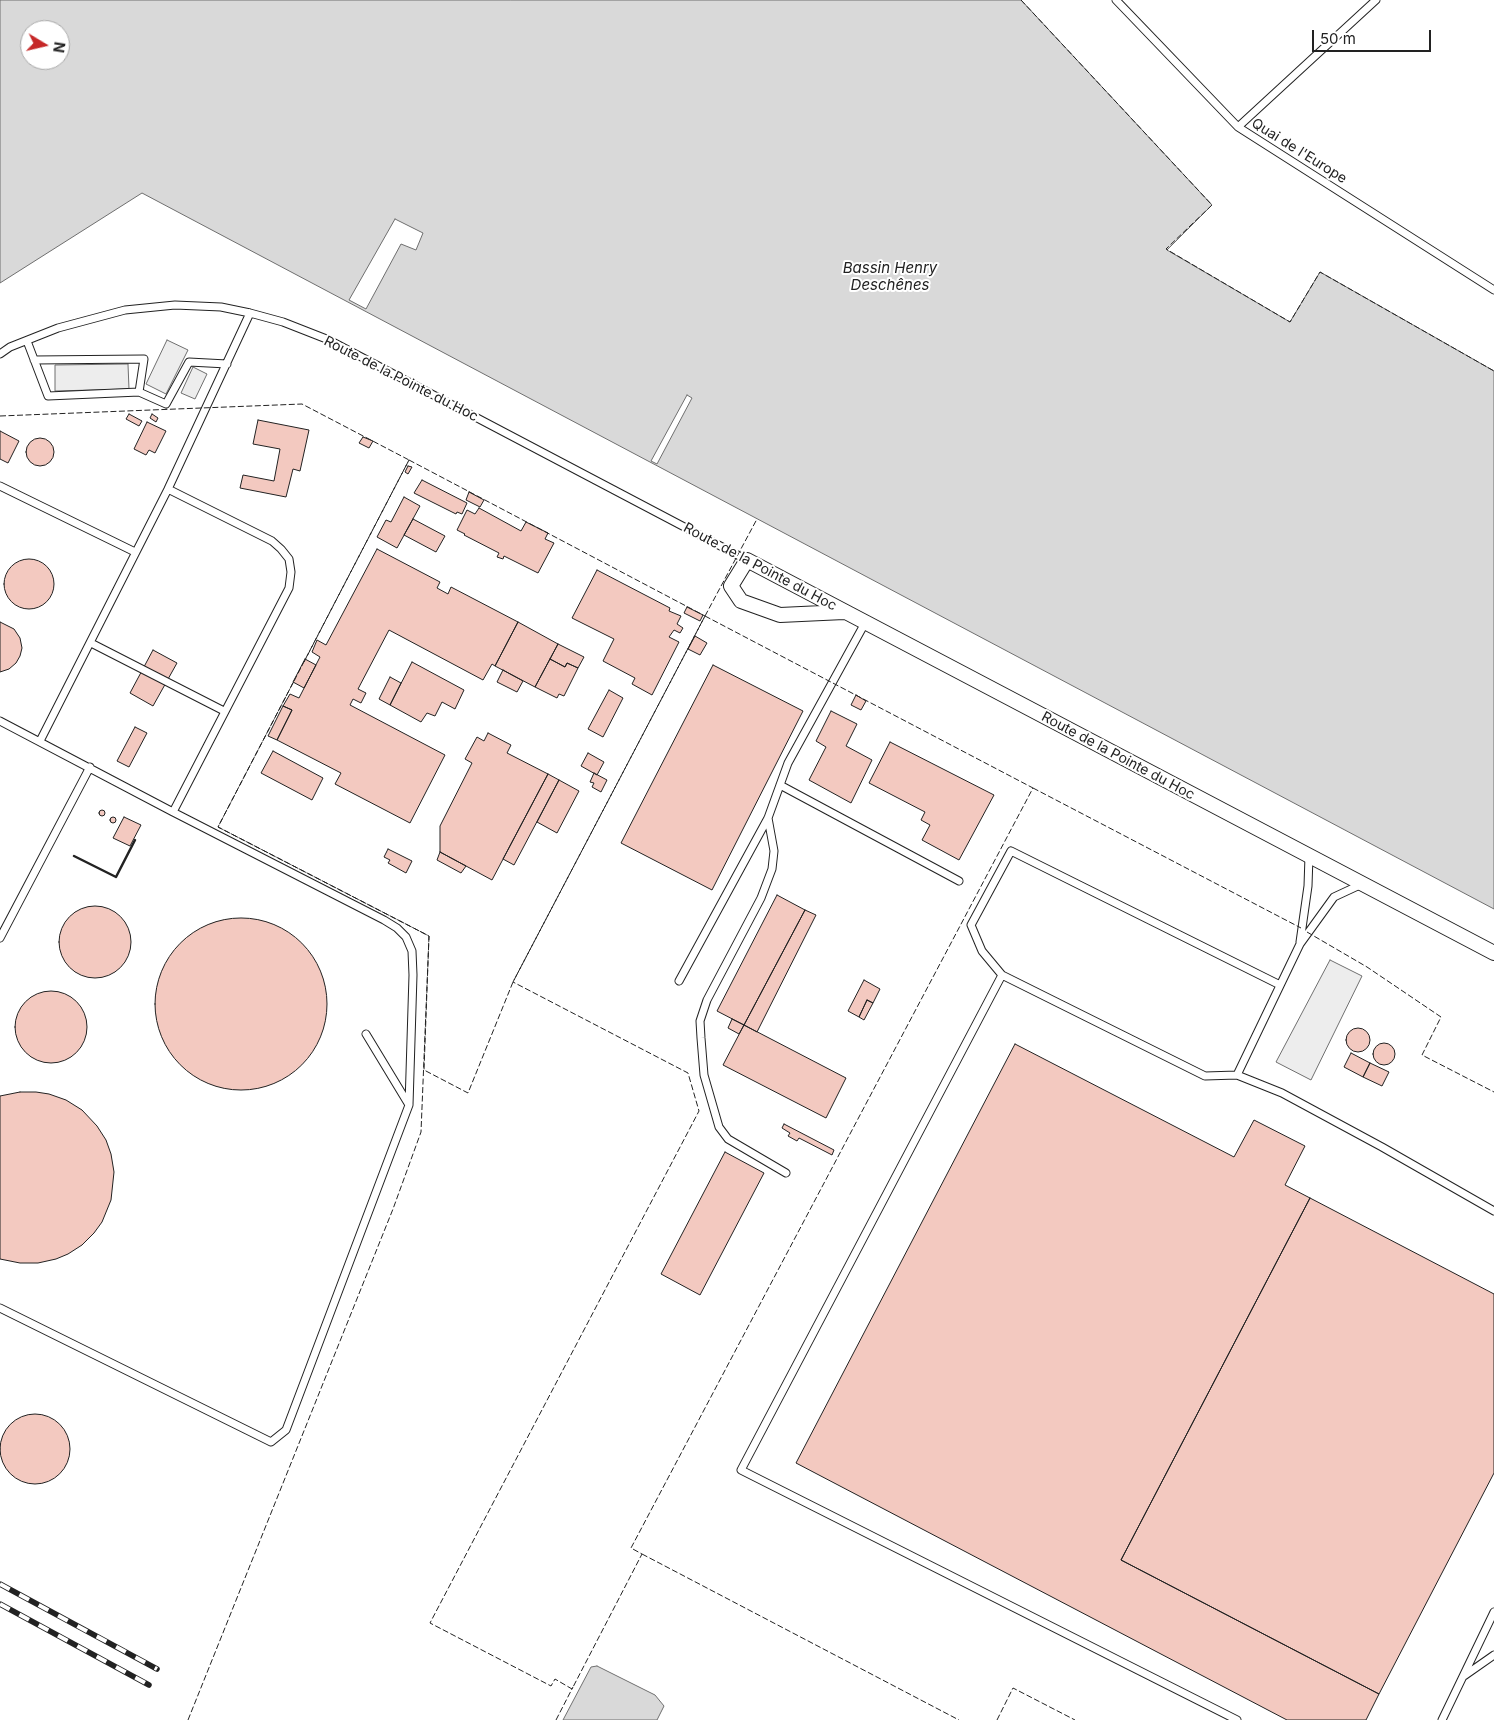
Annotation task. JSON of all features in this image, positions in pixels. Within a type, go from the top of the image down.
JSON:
[{"type":"street","points":[[747,560],[732,586],[741,601],[780,615],[844,612]]},
{"type":"street","name":"Route de la Pointe du Hoc","points":[[747,560],[1494,953]]},
{"type":"lane","name":"Quai de l'Europe","points":[[1116,0],[1238,127],[1494,290]]},
{"type":"lane","points":[[1238,127],[1376,0]]},
{"type":"lane","name":"Route de la Pointe du Hoc","points":[[0,354],[58,328],[124,310],[175,305],[221,307],[283,322],[329,340],[747,560]]},
{"type":"lane","points":[[40,742],[168,489],[250,313]]},
{"type":"lane","points":[[27,341],[48,396],[139,392],[166,404],[189,362],[227,364]]},
{"type":"lane","points":[[34,360],[144,359],[139,392]]},
{"type":"lane","points":[[0,486],[135,552]]},
{"type":"lane","points":[[168,489],[272,541],[282,549],[289,559],[291,572],[289,588],[173,812]]},
{"type":"lane","points":[[679,981],[768,818],[788,763],[865,623]]},
{"type":"lane","points":[[91,643],[224,711]]},
{"type":"lane","points":[[0,721],[398,928],[406,937],[412,952],[413,975],[409,1105],[286,1430],[271,1442],[0,1308]]},
{"type":"lane","points":[[0,938],[90,767]]},
{"type":"lane","points":[[780,785],[959,881]]},
{"type":"lane","points":[[768,818],[774,851],[772,869],[761,898],[707,1000],[700,1021],[704,1075],[719,1128],[728,1139],[786,1173]]},
{"type":"lane","points":[[1280,985],[1011,851],[971,924],[982,951],[1002,974],[1205,1076],[1237,1075],[1282,1093],[1494,1211]]},
{"type":"lane","points":[[1300,944],[1308,886],[1309,856]]},
{"type":"lane","points":[[1237,1075],[1300,944],[1334,897],[1363,884]]},
{"type":"lane","points":[[1002,974],[741,1470],[1237,1720]]},
{"type":"lane","points":[[366,1034],[409,1105]]},
{"type":"lane","points":[[1442,1720],[1494,1612]]},
{"type":"lane","points":[[1462,1678],[1494,1655]]},
{"type":"shaded area","points":[[167,340],[188,350],[166,394],[146,384]]},
{"type":"shaded area","points":[[128,364],[129,389],[55,391],[55,365]]},
{"type":"shaded area","points":[[193,367],[207,374],[195,399],[181,393]]},
{"type":"shaded area","points":[[1330,960],[1362,976],[1311,1080],[1276,1062]]},
{"type":"water","name":"Bassin Henry Deschênes","points":[[0,0],[1021,0],[1212,205],[1167,250],[1290,322],[1320,272],[1494,371],[1494,909],[142,193],[0,283]]},
{"type":"water","points":[[597,1666],[655,1695],[664,1706],[657,1720],[563,1720],[591,1667]]},
{"type":"pier","points":[[395,219],[423,233],[416,250],[401,244],[366,309],[349,300]]},
{"type":"pier","points":[[687,395],[692,398],[657,464],[651,461]]},
{"type":"building","points":[[129,414],[142,421],[139,426],[126,419]]},
{"type":"building","points":[[152,414],[158,418],[156,422],[150,418]]},
{"type":"building","points":[[258,420],[309,430],[300,471],[293,469],[286,497],[240,488],[243,475],[274,481],[280,449],[253,444]]},
{"type":"building","points":[[147,422],[166,431],[155,453],[149,450],[146,455],[134,449]]},
{"type":"building","points":[[0,431],[19,441],[8,463],[0,459]]},
{"type":"building","points":[[363,437],[373,441],[369,448],[359,443]]},
{"type":"building","points":[[40,438],[50,442],[54,452],[50,462],[40,466],[30,462],[26,452],[30,442]]},
{"type":"building","points":[[408,466],[412,467],[408,474],[405,472]]},
{"type":"building","points":[[422,480],[467,503],[462,514],[457,512],[456,514],[414,493]]},
{"type":"building","points":[[469,492],[484,500],[480,507],[466,500]]},
{"type":"building","points":[[404,497],[420,506],[397,548],[377,537],[386,520],[391,522]]},
{"type":"building","points":[[479,508],[521,531],[526,522],[548,533],[545,539],[554,543],[538,573],[504,556],[503,559],[497,557],[499,553],[457,530],[467,510],[475,514]]},
{"type":"building","points":[[413,519],[445,536],[436,552],[404,535]]},
{"type":"building","points":[[377,549],[440,582],[437,588],[448,594],[451,587],[518,622],[495,666],[492,664],[483,680],[389,630],[358,689],[366,693],[361,703],[353,699],[350,705],[445,755],[410,823],[335,784],[341,773],[277,740],[292,710],[283,706],[290,694],[299,698],[320,657],[312,652],[317,640],[326,645]]},
{"type":"building","points":[[24,559],[34,559],[47,566],[54,579],[54,589],[47,602],[34,609],[24,609],[15,605],[8,598],[4,589],[4,579],[8,570],[15,563]]},
{"type":"building","points":[[597,570],[670,608],[669,611],[681,616],[677,624],[683,628],[680,633],[674,630],[669,637],[679,642],[652,695],[632,684],[635,678],[603,661],[614,639],[572,618]]},
{"type":"building","points":[[687,607],[703,615],[700,621],[684,613]]},
{"type":"building","points":[[0,622],[14,629],[20,638],[22,648],[16,663],[9,669],[0,672]]},
{"type":"building","points":[[518,622],[558,644],[535,687],[495,666]]},
{"type":"building","points":[[695,636],[707,643],[700,655],[688,649]]},
{"type":"building","points":[[558,644],[584,657],[578,668],[567,663],[565,667],[550,659]]},
{"type":"building","points":[[153,650],[177,663],[153,706],[130,693]]},
{"type":"building","points":[[305,659],[316,665],[304,688],[293,682]]},
{"type":"building","points":[[550,659],[565,667],[567,663],[578,668],[564,696],[559,694],[557,698],[535,687]]},
{"type":"building","points":[[412,662],[464,690],[455,709],[442,702],[435,716],[427,713],[421,722],[390,705]]},
{"type":"building","points":[[713,665],[803,711],[712,890],[621,843]]},
{"type":"building","points":[[503,670],[523,681],[517,692],[497,682]]},
{"type":"building","points":[[390,677],[401,683],[390,705],[379,699]]},
{"type":"building","points":[[609,690],[623,698],[603,737],[588,729]]},
{"type":"building","points":[[856,695],[866,701],[861,710],[851,705]]},
{"type":"building","points":[[283,706],[292,710],[277,740],[268,736]]},
{"type":"building","points":[[831,711],[857,724],[846,746],[872,760],[851,803],[809,780],[826,747],[816,741]]},
{"type":"building","points":[[135,727],[147,733],[129,767],[117,761]]},
{"type":"building","points":[[488,733],[511,745],[507,753],[548,774],[492,880],[440,852],[440,826],[472,763],[465,759],[477,737],[484,741]]},
{"type":"building","points":[[890,742],[994,795],[959,860],[922,840],[930,825],[921,820],[925,812],[869,783]]},
{"type":"building","points":[[273,751],[323,778],[312,800],[261,773]]},
{"type":"building","points":[[588,753],[604,762],[597,775],[581,766]]},
{"type":"building","points":[[594,773],[607,780],[601,792],[592,787],[594,783],[590,782]]},
{"type":"building","points":[[548,774],[559,780],[514,865],[503,859]]},
{"type":"building","points":[[559,780],[579,791],[557,833],[537,822]]},
{"type":"building","points":[[102,810],[105,813],[102,816],[99,813]]},
{"type":"building","points":[[113,817],[116,820],[113,823],[110,820]]},
{"type":"building","points":[[124,817],[141,825],[130,846],[113,838]]},
{"type":"building","points":[[388,849],[412,861],[406,873],[388,863],[390,860],[384,857]]},
{"type":"building","points":[[440,852],[466,866],[461,873],[437,860]]},
{"type":"building","points":[[777,895],[805,910],[744,1025],[717,1011]]},
{"type":"building","points":[[95,906],[109,909],[121,916],[128,928],[131,942],[128,956],[121,968],[109,975],[95,978],[81,975],[69,968],[62,956],[59,942],[62,928],[69,916],[81,909]]},
{"type":"building","points":[[805,910],[816,915],[757,1032],[744,1025]]},
{"type":"building","points":[[241,918],[258,920],[274,925],[302,943],[320,971],[325,987],[327,1004],[325,1021],[320,1037],[302,1065],[274,1083],[258,1088],[241,1090],[224,1088],[208,1083],[180,1065],[162,1037],[157,1021],[155,1004],[157,987],[162,971],[180,943],[208,925],[224,920]]},
{"type":"building","points":[[864,980],[880,989],[873,1003],[867,1000],[859,1017],[848,1011]]},
{"type":"building","points":[[51,991],[71,997],[81,1007],[87,1027],[81,1047],[71,1057],[51,1063],[31,1057],[21,1047],[15,1027],[21,1007],[31,997]]},
{"type":"building","points":[[867,1000],[873,1003],[864,1020],[859,1017]]},
{"type":"building","points":[[732,1019],[744,1025],[739,1034],[728,1028]]},
{"type":"building","points":[[744,1025],[846,1078],[826,1118],[723,1065]]},
{"type":"building","points":[[1358,1028],[1367,1031],[1370,1040],[1367,1049],[1358,1052],[1349,1049],[1346,1040],[1349,1031]]},
{"type":"building","points":[[1384,1043],[1392,1046],[1395,1054],[1392,1062],[1384,1065],[1376,1062],[1373,1054],[1376,1046]]},
{"type":"building","points":[[1015,1044],[1234,1157],[1254,1120],[1305,1146],[1285,1185],[1310,1198],[1121,1560],[1379,1694],[1366,1720],[1287,1720],[796,1463]]},
{"type":"building","points":[[1351,1053],[1370,1063],[1363,1077],[1344,1067]]},
{"type":"building","points":[[1370,1063],[1389,1072],[1382,1086],[1363,1077]]},
{"type":"building","points":[[20,1092],[49,1094],[66,1100],[82,1110],[97,1126],[106,1140],[114,1172],[111,1200],[102,1222],[94,1233],[82,1245],[68,1254],[38,1263],[20,1263],[0,1259],[0,1096]]},
{"type":"building","points":[[784,1124],[834,1150],[832,1155],[799,1138],[797,1141],[788,1136],[790,1133],[782,1128]]},
{"type":"building","points":[[725,1152],[764,1173],[700,1295],[661,1274]]},
{"type":"building","points":[[1310,1198],[1494,1294],[1494,1473],[1379,1694],[1121,1560]]},
{"type":"building","points":[[35,1414],[48,1417],[60,1424],[67,1436],[70,1449],[67,1462],[60,1474],[48,1481],[35,1484],[22,1481],[10,1474],[3,1462],[0,1449],[3,1436],[10,1424],[22,1417]]},
{"type":"railway","points":[[0,1584],[157,1669]]},
{"type":"railway","points":[[0,1604],[149,1685]]},
{"type":"fence","points":[[1021,0],[1212,205],[1166,249],[1290,322],[1320,272],[1494,371]]},
{"type":"fence","points":[[0,416],[302,404],[409,460],[304,662]]},
{"type":"fence","points":[[409,460],[705,616],[513,982],[468,1093],[424,1070],[429,936],[218,827],[409,460]]},
{"type":"fence","points":[[705,616],[757,519]]},
{"type":"fence","points":[[705,616],[1033,788],[631,1548],[642,1554],[572,1689],[555,1679],[551,1686],[430,1623],[699,1111],[688,1073],[513,982],[705,616]]},
{"type":"fence","points":[[188,1720],[393,1209],[421,1132],[429,936],[218,827],[295,679]]},
{"type":"fence","points":[[1033,788],[1301,928]]},
{"type":"fence","points":[[1307,932],[1367,967],[1441,1017],[1422,1055],[1494,1092]]},
{"type":"fence","points":[[642,1554],[959,1720]]},
{"type":"fence","points":[[556,1720],[573,1687]]},
{"type":"fence","points":[[997,1720],[1013,1688],[1075,1720]]},
{"type":"wall","points":[[74,856],[116,877],[135,840]]}]
